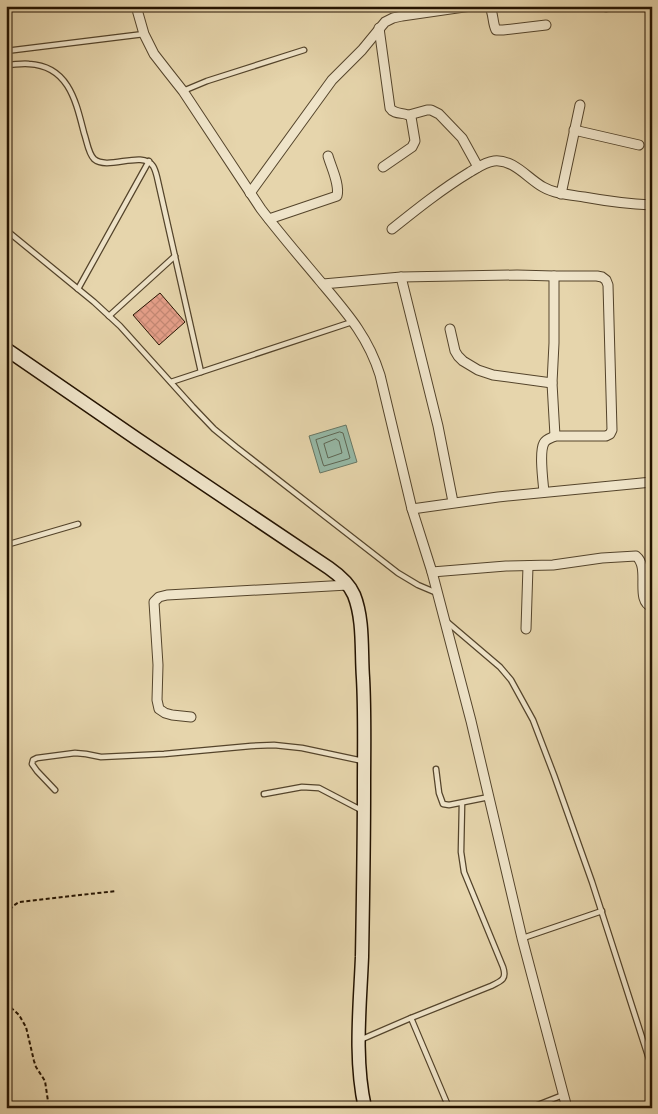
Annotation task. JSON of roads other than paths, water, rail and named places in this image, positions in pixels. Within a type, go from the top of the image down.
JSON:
[{"type":"street","points":[[136,6],[144,34],[154,54],[184,91],[269,219],[354,322],[376,360],[412,509],[445,620],[522,938],[566,1108]]},
{"type":"street","points":[[250,193],[332,80],[362,50],[385,22],[393,18],[471,6]]},
{"type":"street","points":[[489,6],[496,30],[546,25]]},
{"type":"street","points":[[379,28],[390,108],[394,112],[409,115],[426,110],[439,114],[462,138],[478,167]]},
{"type":"street","points":[[561,194],[580,106]]},
{"type":"street","points":[[383,167],[414,145],[415,136],[409,115]]},
{"type":"street","points":[[574,130],[639,145]]},
{"type":"street","points":[[269,219],[336,196],[338,191],[328,156]]},
{"type":"street","points":[[392,228],[455,181],[478,167],[494,161],[506,163],[520,169],[553,192],[626,204],[652,205]]},
{"type":"street","points":[[323,284],[401,277],[517,275],[597,276],[606,280],[608,285],[612,430],[606,436],[554,436],[548,439],[544,443],[542,451],[544,492]]},
{"type":"street","points":[[554,276],[552,383],[554,436]]},
{"type":"street","points":[[401,277],[438,426],[454,502]]},
{"type":"street","points":[[450,329],[458,356],[478,370],[493,375],[552,383]]},
{"type":"street","points":[[6,349],[329,568],[340,576],[354,595],[358,607],[361,632],[364,699],[362,942],[358,1041],[361,1086],[365,1108]]},
{"type":"street","points":[[412,509],[498,496],[652,482]]},
{"type":"street","points":[[432,572],[553,565],[602,558],[636,556],[643,565],[644,596],[648,605],[652,607]]},
{"type":"street","points":[[526,629],[528,566]]},
{"type":"street","points":[[191,717],[172,716],[159,709],[157,700],[158,647],[154,602],[159,597],[348,585]]},
{"type":"lane","points":[[6,51],[144,34]]},
{"type":"lane","points":[[184,91],[207,81],[304,50]]},
{"type":"lane","points":[[6,65],[28,63],[39,65],[48,68],[59,76],[75,99],[93,158],[100,162],[141,160],[148,161],[153,166],[201,372]]},
{"type":"lane","points":[[78,289],[148,161]]},
{"type":"lane","points":[[6,230],[120,326],[214,428],[236,447],[398,573],[418,585],[438,593]]},
{"type":"lane","points":[[109,316],[175,256]]},
{"type":"lane","points":[[171,382],[354,322]]},
{"type":"lane","points":[[6,545],[78,524]]},
{"type":"lane","points":[[445,620],[500,667],[511,680],[533,720],[602,911],[649,1059]]},
{"type":"lane","points":[[55,790],[34,767],[33,760],[75,753],[101,757],[274,745],[302,748],[364,762]]},
{"type":"lane","points":[[436,769],[439,793],[443,804],[449,805],[489,797]]},
{"type":"lane","points":[[264,794],[302,787],[319,788],[364,811]]},
{"type":"lane","points":[[358,1041],[491,986],[504,978],[503,967],[464,872],[461,852],[462,803]]},
{"type":"lane","points":[[522,938],[602,911]]},
{"type":"lane","points":[[411,1018],[450,1108]]},
{"type":"lane","points":[[530,1108],[563,1095]]},
{"type":"water","points":[[346,425],[357,462],[320,473],[309,436]]}]
